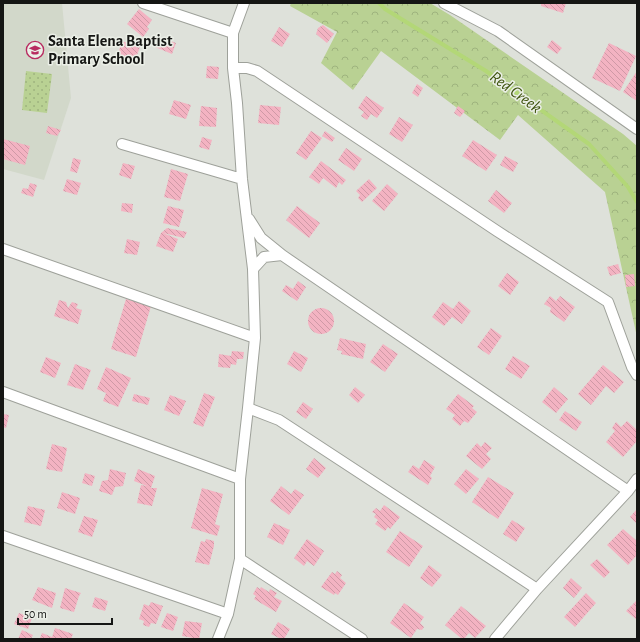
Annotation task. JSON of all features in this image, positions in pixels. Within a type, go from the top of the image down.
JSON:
[{"type":"street","points":[[143,3],[233,33]]},
{"type":"street","points":[[218,639],[228,614],[240,559],[240,479],[255,338],[253,269],[242,178],[233,68],[233,33],[244,3]]},
{"type":"street","points":[[444,3],[498,32],[637,129]]},
{"type":"street","points":[[233,68],[248,68],[257,71],[497,231],[608,302],[632,367],[637,375]]},
{"type":"street","points":[[122,144],[242,178]]},
{"type":"street","points":[[246,215],[261,238],[282,255],[628,491]]},
{"type":"street","points":[[3,249],[255,338]]},
{"type":"street","points":[[253,269],[264,257],[282,255]]},
{"type":"street","points":[[3,392],[240,479]]},
{"type":"street","points":[[248,408],[279,420],[537,589]]},
{"type":"street","points":[[495,639],[537,589],[628,491],[637,479]]},
{"type":"street","points":[[3,536],[228,614]]},
{"type":"street","points":[[240,559],[362,639]]},
{"type":"shaded area","name":"Santa Elena Baptist Primary School","points":[[3,3],[62,3],[71,98],[44,180],[3,169]]},
{"type":"green space","points":[[291,3],[430,3],[450,15],[623,134],[637,146],[637,337],[605,192],[518,115],[500,140],[381,51],[353,90],[321,63],[337,32],[290,6]]},
{"type":"green space","points":[[26,71],[52,74],[47,113],[22,110]]},
{"type":"building","points":[[541,3],[566,3],[563,13],[541,6]]},
{"type":"building","points":[[139,9],[152,20],[147,27],[149,29],[143,37],[127,24]]},
{"type":"building","points":[[323,25],[334,34],[327,43],[316,34],[318,28]]},
{"type":"building","points":[[279,27],[290,34],[282,47],[271,41]]},
{"type":"building","points":[[159,37],[176,43],[172,54],[155,47]]},
{"type":"building","points":[[552,40],[562,48],[557,54],[547,47]]},
{"type":"building","points":[[122,41],[140,47],[134,63],[117,57]]},
{"type":"building","points":[[609,43],[636,56],[620,91],[592,78]]},
{"type":"building","points":[[207,66],[219,67],[218,79],[206,78]]},
{"type":"building","points":[[637,71],[637,101],[623,92]]},
{"type":"building","points":[[417,84],[423,88],[418,97],[412,93]]},
{"type":"building","points":[[366,96],[384,108],[377,118],[371,114],[367,120],[361,116],[364,112],[358,108]]},
{"type":"building","points":[[174,100],[191,105],[186,119],[169,114]]},
{"type":"building","points":[[260,105],[281,107],[279,125],[258,123]]},
{"type":"building","points":[[201,106],[217,108],[216,127],[199,126]]},
{"type":"building","points":[[458,106],[465,111],[460,117],[454,113]]},
{"type":"building","points":[[399,117],[413,125],[402,142],[389,134]]},
{"type":"building","points":[[48,126],[61,130],[57,136],[46,133]]},
{"type":"building","points":[[311,131],[322,138],[306,160],[296,153]]},
{"type":"building","points":[[325,131],[335,138],[332,142],[322,136]]},
{"type":"building","points":[[202,137],[212,140],[209,150],[199,147]]},
{"type":"building","points":[[3,139],[30,146],[25,165],[3,159]]},
{"type":"building","points":[[473,140],[497,155],[486,171],[462,156]]},
{"type":"building","points":[[346,148],[362,159],[354,171],[338,160]]},
{"type":"building","points":[[505,156],[518,163],[513,172],[500,165]]},
{"type":"building","points":[[73,158],[81,160],[77,173],[70,171]]},
{"type":"building","points":[[321,161],[346,180],[342,185],[339,182],[336,188],[323,178],[319,184],[309,177]]},
{"type":"building","points":[[123,163],[135,166],[131,179],[119,175]]},
{"type":"building","points":[[171,169],[188,174],[180,201],[164,197]]},
{"type":"building","points":[[67,179],[81,183],[77,195],[63,191]]},
{"type":"building","points":[[369,179],[377,188],[362,202],[358,198],[360,195],[356,191]]},
{"type":"building","points":[[30,183],[37,185],[33,197],[21,193],[23,188],[28,189]]},
{"type":"building","points":[[387,184],[398,194],[384,211],[372,201]]},
{"type":"building","points":[[496,190],[512,203],[504,213],[488,201]]},
{"type":"building","points":[[122,203],[133,204],[132,213],[121,211]]},
{"type":"building","points":[[168,206],[184,210],[179,227],[163,223]]},
{"type":"building","points":[[297,206],[320,223],[309,238],[286,220]]},
{"type":"building","points":[[167,228],[187,232],[184,238],[163,233],[178,239],[173,252],[156,246],[161,233]]},
{"type":"building","points":[[127,239],[140,242],[137,255],[124,253]]},
{"type":"building","points":[[618,264],[621,273],[610,276],[607,267]]},
{"type":"building","points":[[507,273],[519,282],[510,295],[498,286]]},
{"type":"building","points":[[634,274],[635,286],[626,287],[625,275]]},
{"type":"building","points":[[298,281],[306,287],[297,301],[282,291],[286,285],[293,289]]},
{"type":"building","points":[[550,296],[556,301],[560,296],[575,307],[564,322],[550,312],[551,308],[544,304]]},
{"type":"building","points":[[126,299],[151,306],[136,357],[111,349]]},
{"type":"building","points":[[59,300],[66,302],[68,308],[72,302],[78,304],[76,308],[82,310],[78,324],[54,316]]},
{"type":"building","points":[[459,301],[471,311],[462,324],[452,317],[444,326],[432,317],[443,302],[453,309]]},
{"type":"building","points":[[321,308],[330,312],[334,321],[330,330],[321,334],[312,330],[308,321],[312,312]]},
{"type":"building","points":[[491,328],[502,336],[489,355],[477,347]]},
{"type":"building","points":[[340,338],[366,344],[363,359],[341,354],[342,351],[337,350]]},
{"type":"building","points":[[383,344],[398,354],[385,372],[370,362]]},
{"type":"building","points":[[232,351],[244,352],[243,359],[237,359],[236,365],[231,364],[230,368],[218,367],[219,354],[231,356]]},
{"type":"building","points":[[294,351],[308,358],[301,372],[287,364]]},
{"type":"building","points":[[513,356],[530,366],[521,379],[505,369]]},
{"type":"building","points":[[46,357],[61,363],[55,378],[40,372]]},
{"type":"building","points":[[75,364],[91,370],[83,390],[67,385]]},
{"type":"building","points":[[603,365],[624,382],[614,393],[606,386],[591,405],[578,394]]},
{"type":"building","points":[[106,367],[131,378],[118,407],[103,401],[106,393],[97,389]]},
{"type":"building","points":[[355,387],[365,395],[358,403],[349,395]]},
{"type":"building","points":[[554,387],[568,399],[556,413],[542,402]]},
{"type":"building","points":[[204,393],[215,397],[203,427],[193,423]]},
{"type":"building","points":[[134,394],[150,398],[148,405],[132,401]]},
{"type":"building","points":[[458,394],[474,406],[472,408],[477,412],[468,423],[464,421],[460,426],[452,419],[455,415],[446,409]]},
{"type":"building","points":[[170,395],[186,401],[179,416],[164,410]]},
{"type":"building","points":[[303,402],[313,409],[306,419],[296,412]]},
{"type":"building","points":[[565,411],[582,422],[576,431],[559,420]]},
{"type":"building","points":[[3,414],[9,415],[6,428],[3,427]]},
{"type":"building","points":[[627,421],[637,430],[637,441],[623,457],[606,442],[615,431],[612,428],[616,422],[621,427]]},
{"type":"building","points":[[485,442],[492,448],[486,454],[491,459],[482,469],[466,456],[477,443],[481,447]]},
{"type":"building","points":[[52,444],[67,448],[62,472],[46,469]]},
{"type":"building","points":[[314,458],[326,468],[318,478],[306,469]]},
{"type":"building","points":[[424,460],[435,467],[430,476],[432,478],[428,485],[408,472],[413,465],[419,469]]},
{"type":"building","points":[[110,469],[126,473],[123,486],[115,487],[112,495],[99,491],[102,481],[108,480]]},
{"type":"building","points":[[138,469],[155,476],[151,488],[157,488],[152,506],[137,503],[141,485],[147,486],[134,481]]},
{"type":"building","points":[[466,469],[479,479],[466,494],[454,484]]},
{"type":"building","points":[[85,473],[95,476],[92,486],[82,483]]},
{"type":"building","points":[[488,477],[514,493],[498,519],[472,502]]},
{"type":"building","points":[[281,486],[291,494],[295,489],[304,495],[289,515],[270,501]]},
{"type":"building","points":[[202,488],[223,494],[215,524],[220,526],[217,536],[191,528]]},
{"type":"building","points":[[62,492],[80,498],[75,514],[57,508]]},
{"type":"building","points":[[384,505],[400,517],[390,529],[388,527],[385,531],[375,524],[378,520],[374,517],[376,514],[372,512],[376,508],[380,511]]},
{"type":"building","points":[[28,506],[45,510],[41,526],[24,522]]},
{"type":"building","points":[[637,509],[637,524],[630,517]]},
{"type":"building","points":[[84,516],[98,520],[92,537],[78,532]]},
{"type":"building","points":[[512,520],[525,528],[516,542],[503,534]]},
{"type":"building","points":[[274,523],[290,530],[283,545],[267,537]]},
{"type":"building","points":[[623,529],[637,541],[637,555],[628,565],[607,545]]},
{"type":"building","points":[[400,531],[423,546],[409,567],[386,552]]},
{"type":"building","points":[[206,539],[214,541],[209,565],[195,562],[201,541],[205,542]]},
{"type":"building","points":[[307,539],[324,551],[314,566],[307,561],[304,566],[294,558]]},
{"type":"building","points":[[597,559],[610,572],[604,578],[590,565]]},
{"type":"building","points":[[429,565],[442,575],[432,587],[420,578]]},
{"type":"building","points":[[337,571],[342,575],[340,578],[346,583],[338,595],[335,593],[334,595],[321,587],[332,572],[335,574]]},
{"type":"building","points":[[571,578],[582,588],[574,598],[563,588]]},
{"type":"building","points":[[38,587],[56,593],[52,608],[32,600]]},
{"type":"building","points":[[257,587],[260,589],[261,587],[269,592],[270,589],[277,593],[274,597],[282,601],[276,612],[254,599],[256,596],[253,594]]},
{"type":"building","points":[[65,588],[81,593],[74,612],[60,608]]},
{"type":"building","points":[[586,593],[596,603],[575,627],[564,617]]},
{"type":"building","points":[[95,597],[108,601],[105,611],[92,607]]},
{"type":"building","points":[[636,601],[637,602],[637,620],[626,611]]},
{"type":"building","points":[[151,602],[163,606],[156,624],[151,623],[149,627],[143,625],[144,621],[139,619],[144,604],[149,606]]},
{"type":"building","points":[[404,603],[424,617],[420,623],[424,627],[422,630],[417,629],[411,638],[390,623]]},
{"type":"building","points":[[461,606],[486,626],[475,638],[469,633],[464,639],[462,639],[445,625]]},
{"type":"building","points":[[19,613],[32,618],[28,629],[14,624]]},
{"type":"building","points":[[167,613],[178,617],[173,631],[161,627]]},
{"type":"building","points":[[185,621],[202,623],[199,639],[182,636]]},
{"type":"building","points":[[278,622],[290,629],[284,639],[271,634]]},
{"type":"building","points":[[55,628],[73,634],[71,639],[40,638],[42,633],[52,637]]},
{"type":"building","points":[[22,630],[33,635],[31,639],[18,639]]},
{"type":"waterway","name":"Red Creek","points":[[379,3],[385,9],[486,71],[589,144],[628,187],[637,202]]},
{"type":"place","name":"Santa Elena Baptist Primary School","points":[[35,50]]}]
